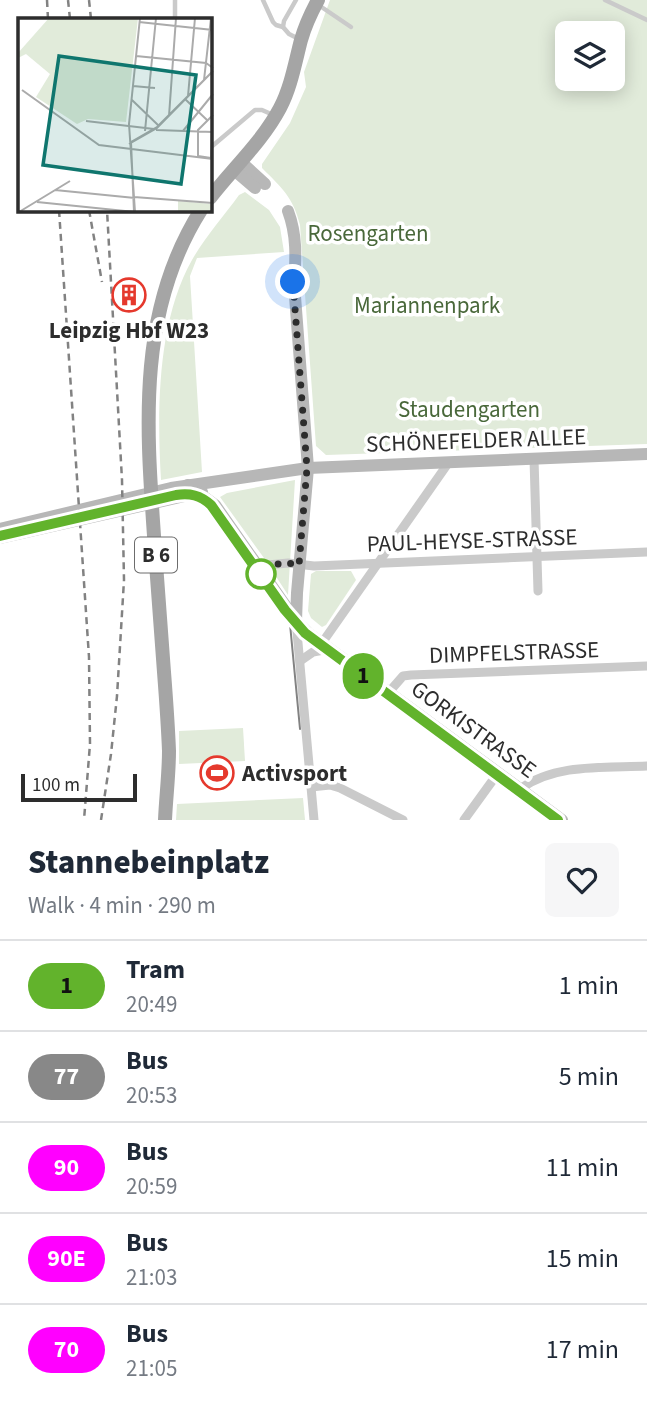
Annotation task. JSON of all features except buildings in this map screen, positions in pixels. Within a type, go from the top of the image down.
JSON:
[{"type":"main road","points":[[212,196],[275,116],[286,94],[301,40],[317,1]]},
{"type":"main road","points":[[237,166],[260,186]]},
{"type":"main road","points":[[288,211],[295,236],[293,282],[307,468],[296,621]]},
{"type":"main road","name":"B 6","points":[[165,820],[168,731],[149,457],[149,387],[153,347],[163,299],[174,262],[200,212]]},
{"type":"main road","name":"SCHÖNEFELDER ALLEE","points":[[3,534],[162,496],[200,491],[249,477],[307,468],[647,454]]},
{"type":"main road","name":"GORKISTRASSE","points":[[200,491],[258,566],[296,621],[562,820]]},
{"type":"street","points":[[534,459],[538,591]]},
{"type":"street","points":[[300,661],[326,646],[377,563],[450,462]]},
{"type":"street","name":"PAUL-HEYSE-STRASSE","points":[[258,566],[647,552]]},
{"type":"street","points":[[296,621],[314,820]]},
{"type":"street","name":"DIMPFELSTRASSE","points":[[389,692],[403,676],[411,675],[647,666]]},
{"type":"street","points":[[520,789],[540,778],[567,771],[647,766]]},
{"type":"street","points":[[464,820],[498,773]]},
{"type":"street","points":[[311,787],[330,785],[340,788],[403,820]]},
{"type":"lane","points":[[174,0],[175,18]]},
{"type":"lane","points":[[263,0],[273,22],[301,40]]},
{"type":"lane","points":[[283,27],[284,20],[296,0]]},
{"type":"lane","points":[[605,0],[647,20]]},
{"type":"lane","points":[[317,1],[351,27]]},
{"type":"lane","points":[[212,146],[254,110],[262,110],[275,116]]},
{"type":"green space","points":[[330,0],[647,0],[647,444],[326,455],[316,446],[300,225],[290,200],[262,168],[262,164],[290,123],[306,87],[304,72]]},
{"type":"green space","points":[[245,192],[269,210],[280,227],[284,252],[197,258],[190,276],[202,472],[161,480],[160,396],[172,311],[180,284],[197,251],[239,195]]},
{"type":"green space","points":[[295,480],[288,595],[220,497],[227,493]]},
{"type":"green space","points":[[316,571],[351,571],[356,580],[322,627],[311,618],[308,611],[311,574]]},
{"type":"green space","points":[[243,728],[245,761],[179,764],[179,731]]},
{"type":"green space","points":[[303,798],[305,820],[176,820],[177,804]]},
{"type":"tram line","points":[[0,531],[175,490],[194,490],[204,495],[219,507],[308,631],[563,820]]},
{"type":"tram line","name":"1","points":[[0,536],[176,495],[191,494],[203,498],[211,505],[285,610],[305,633],[558,820]]},
{"type":"tram line","points":[[285,610],[290,624],[300,729]]},
{"type":"railway","points":[[47,0],[48,18]]},
{"type":"railway","points":[[68,0],[70,18]]},
{"type":"railway","points":[[89,0],[91,18]]},
{"type":"railway","points":[[59,212],[89,657],[90,744],[84,820]]},
{"type":"railway","points":[[89,212],[102,282]]},
{"type":"railway","points":[[101,820],[117,696],[124,580],[122,480],[107,212]]},
{"type":"place","name":"Leipzig Hbf W23","points":[[129,295]]},
{"type":"place","name":"Activsport","points":[[217,773]]},
{"type":"route","points":[[261,574],[261,566],[288,563],[299,565],[307,468],[293,282]]},
{"type":"park label","name":"Rosengarten","points":[[368,233]]},
{"type":"park label","name":"Mariannenpark","points":[[427,305]]},
{"type":"park label","name":"Staudengarten","points":[[469,409]]}]
